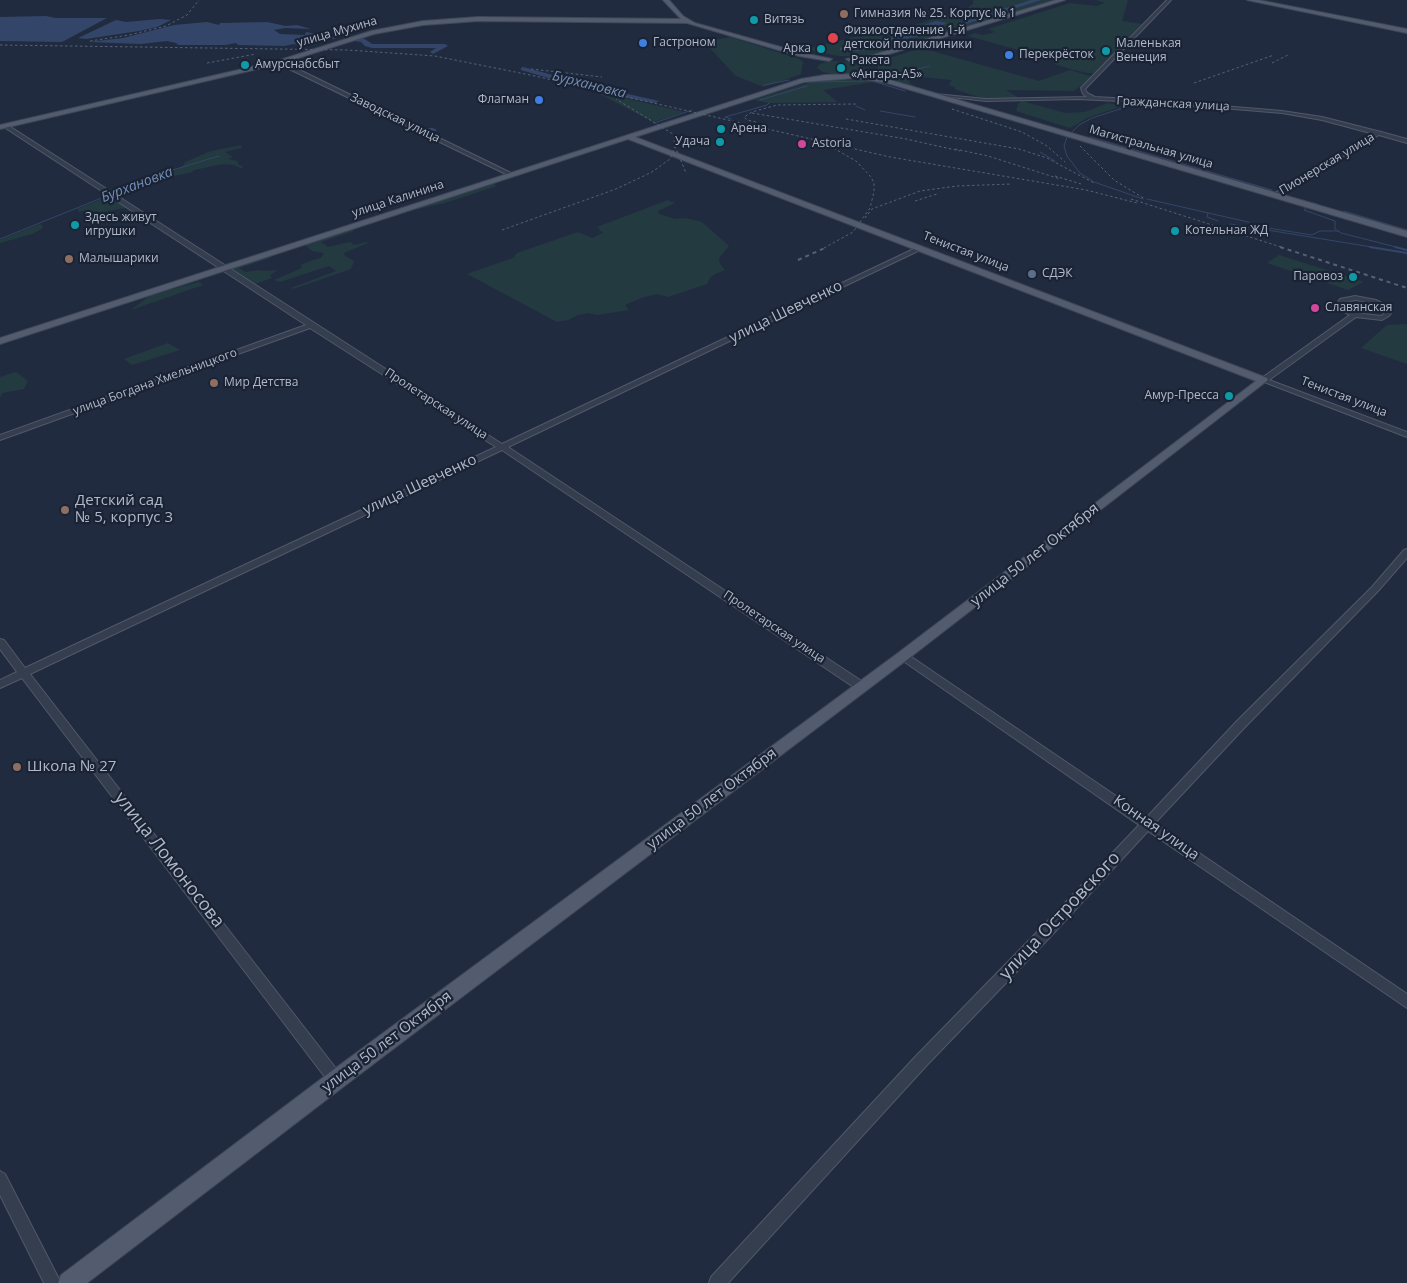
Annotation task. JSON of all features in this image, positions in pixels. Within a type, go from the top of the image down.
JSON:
[{"type":"main road","points":[[666,0],[687,21],[716,31]]},
{"type":"main road","points":[[1250,0],[1407,31]]},
{"type":"main road","points":[[851,76],[873,64],[1065,1]]},
{"type":"main road","points":[[649,21],[673,20],[676,18],[677,12]]},
{"type":"main road","name":"улица Мухина","points":[[3,126],[279,62],[373,32],[447,20],[588,19],[687,21]]},
{"type":"main road","points":[[649,21],[680,23],[716,31],[801,55],[839,58],[873,64],[888,81]]},
{"type":"main road","points":[[801,55],[809,71]]},
{"type":"main road","points":[[809,71],[839,58],[873,64]]},
{"type":"main road","points":[[809,71],[888,81]]},
{"type":"main road","points":[[809,71],[888,81]]},
{"type":"main road","points":[[809,71],[840,76]]},
{"type":"main road","name":"улица Калинина","points":[[0,341],[512,175],[628,136],[809,71]]},
{"type":"main road","name":"Магистральная улица","points":[[888,81],[1407,234]]},
{"type":"main road","name":"Тенистая улица","points":[[628,136],[1263,380]]},
{"type":"main road","name":"улица 50 лет Октября","points":[[69,1283],[336,1080],[903,656],[1263,380]]},
{"type":"street","points":[[1037,98],[1066,94],[1083,88],[1169,0]]},
{"type":"street","name":"Заводская улица","points":[[279,62],[512,175]]},
{"type":"street","points":[[1083,88],[1084,94],[1099,99]]},
{"type":"street","name":"Гражданская улица","points":[[935,95],[986,100],[1037,98],[1099,99],[1223,106],[1282,112],[1322,119],[1407,141]]},
{"type":"street","name":"Пролетарская улица","points":[[3,126],[502,446],[862,687]]},
{"type":"street","name":"Пионерская улица","points":[[1275,195],[1379,134]]},
{"type":"street","name":"улица Шевченко","points":[[0,684],[185,598],[920,248]]},
{"type":"street","points":[[1355,298],[1374,301],[1387,308],[1389,312],[1387,316],[1382,318],[1354,315],[1341,308],[1342,300],[1355,298]]},
{"type":"street","name":"улица 50 лет Октября","points":[[1263,380],[1354,315]]},
{"type":"street","name":"улица Богдана Хмельницкого","points":[[0,438],[311,325]]},
{"type":"street","name":"Тенистая улица","points":[[1263,380],[1407,435]]},
{"type":"street","name":"улица Островского","points":[[717,1283],[921,1061],[1046,932],[1241,724],[1375,589],[1407,552]]},
{"type":"street","name":"улица Ломоносова","points":[[0,642],[336,1080]]},
{"type":"street","name":"Конная улица","points":[[903,656],[1407,1002]]},
{"type":"street","points":[[0,1179],[53,1283]]},
{"type":"green space","points":[[973,0],[1053,0],[873,56],[838,56],[805,49],[855,37],[888,34],[969,7],[973,4]]},
{"type":"green space","points":[[1096,0],[1128,0],[1122,21],[1142,24],[1097,73],[1087,73],[1071,69],[1054,64],[1058,61],[968,36],[975,33],[983,35],[995,32],[988,29],[1070,3],[1097,6],[1105,3]]},
{"type":"green space","points":[[730,37],[799,59],[803,62],[801,74],[764,87],[736,76],[704,42]]},
{"type":"green space","points":[[921,48],[1039,81],[1070,70],[1093,77],[1074,91],[1006,90],[1019,98],[985,99],[954,89],[956,88],[949,85],[952,80],[912,76],[909,83],[918,87],[895,82],[878,72],[878,63],[880,61]]},
{"type":"green space","points":[[831,61],[852,62],[865,68],[864,71],[854,75],[837,75],[823,72],[817,68],[820,64]]},
{"type":"green space","points":[[867,80],[874,82],[823,90],[838,102],[769,103],[754,100],[814,81]]},
{"type":"green space","points":[[598,93],[629,99],[684,112],[653,122]]},
{"type":"green space","points":[[1022,101],[1065,113],[1085,112],[1108,103],[1123,106],[1089,117],[1070,128],[1016,111],[1018,104]]},
{"type":"green space","points":[[242,145],[241,148],[225,152],[233,157],[228,159],[237,161],[239,165],[243,166],[242,169],[234,165],[223,164],[194,170],[170,177],[128,194],[109,189],[124,187],[130,183],[132,185],[156,177],[164,172],[178,169],[185,162],[211,151]]},
{"type":"green space","points":[[492,183],[497,186],[445,203],[413,210],[409,209]]},
{"type":"green space","points":[[110,196],[125,206],[125,208],[97,213],[88,210],[79,212],[77,209]]},
{"type":"green space","points":[[668,200],[675,203],[658,211],[659,214],[675,219],[686,218],[702,222],[729,246],[719,258],[720,264],[725,270],[715,274],[707,284],[668,297],[658,294],[644,297],[625,305],[629,310],[597,315],[588,313],[557,322],[467,274],[513,258],[517,253],[578,232],[592,238],[603,233],[597,227]]},
{"type":"green space","points":[[40,224],[43,226],[42,229],[32,234],[0,243],[0,240]]},
{"type":"green space","points":[[351,229],[354,231],[321,242],[328,247],[350,242],[354,245],[367,242],[344,253],[345,256],[354,261],[351,269],[293,289],[291,288],[336,271],[329,266],[280,282],[274,280],[302,268],[301,265],[321,258],[324,253],[312,251],[305,245]]},
{"type":"green space","points":[[1279,255],[1363,282],[1348,290],[1267,263]]},
{"type":"green space","points":[[268,256],[270,258],[239,268],[245,272],[278,270],[270,275],[272,278],[252,285],[229,269]]},
{"type":"green space","points":[[199,282],[203,285],[131,310],[148,297],[157,293]]},
{"type":"green space","points":[[1407,324],[1407,364],[1361,348],[1387,325]]},
{"type":"green space","points":[[168,343],[180,350],[132,365],[124,359]]},
{"type":"green space","points":[[16,372],[28,381],[24,389],[2,393],[0,398],[0,377]]},
{"type":"water","points":[[1031,0],[1041,0],[966,24],[959,23]]},
{"type":"water","points":[[46,16],[56,18],[107,18],[62,42],[0,41],[0,17]]},
{"type":"water","points":[[116,20],[126,22],[171,20],[157,27],[139,31],[86,39],[78,38]]},
{"type":"water","points":[[936,21],[947,23],[916,37],[878,43],[878,46],[866,50],[840,50],[840,48],[854,42],[907,35],[914,28]]},
{"type":"water","points":[[207,22],[219,25],[220,23],[267,22],[286,26],[297,25],[311,29],[285,28],[274,30],[280,34],[305,35],[306,32],[337,38],[302,46],[294,44],[284,46],[238,45],[236,43],[226,45],[178,45],[167,41],[141,44],[88,42],[123,38],[174,25]]},
{"type":"waterway","name":"Бурхановка","points":[[350,40],[363,40],[367,45],[372,46],[445,46],[433,52]]},
{"type":"waterway","points":[[893,76],[929,66]]},
{"type":"waterway","name":"Бурхановка","points":[[523,69],[600,90],[655,101]]},
{"type":"waterway","points":[[764,85],[789,80]]},
{"type":"waterway","points":[[814,82],[866,81]]},
{"type":"waterway","points":[[872,81],[905,91]]},
{"type":"waterway","points":[[760,100],[807,86]]},
{"type":"waterway","points":[[731,119],[725,117],[767,105],[770,102]]},
{"type":"waterway","points":[[1071,133],[1079,125],[1092,118],[1135,104],[1145,103]]},
{"type":"waterway","points":[[856,106],[865,110]]},
{"type":"waterway","name":"Бурхановка","points":[[654,123],[692,110]]},
{"type":"waterway","points":[[880,111],[915,117]]},
{"type":"waterway","name":"Бурхановка","points":[[423,130],[433,130]]},
{"type":"waterway","points":[[1067,137],[1064,146],[1067,156],[1080,173],[1094,182],[1143,199]]},
{"type":"waterway","points":[[1090,137],[1272,190]]},
{"type":"waterway","points":[[1040,152],[1055,161]]},
{"type":"waterway","name":"Бурхановка","points":[[0,239],[166,172],[219,156]]},
{"type":"waterway","points":[[1147,199],[1248,222],[1255,226],[1312,235],[1320,231],[1338,231]]},
{"type":"waterway","points":[[1298,199],[1317,204]]},
{"type":"waterway","points":[[1306,208],[1304,210],[1335,221],[1335,229],[1338,231]]},
{"type":"waterway","points":[[1344,211],[1407,230]]},
{"type":"waterway","points":[[1208,213],[1207,217],[1218,221]]},
{"type":"waterway","points":[[1230,224],[1378,248]]},
{"type":"waterway","points":[[1338,231],[1400,248]]},
{"type":"waterway","points":[[1370,247],[1407,253]]},
{"type":"waterway","points":[[1395,247],[1407,250]]},
{"type":"railway","points":[[90,41],[129,35],[166,26],[187,15],[199,0]]},
{"type":"railway","points":[[0,45],[347,50],[435,56],[535,76],[890,157],[1086,190],[1137,203]]},
{"type":"railway","points":[[207,63],[256,54]]},
{"type":"railway","points":[[1272,63],[1290,54]]},
{"type":"railway","points":[[1194,83],[1274,55]]},
{"type":"railway","points":[[531,69],[602,77]]},
{"type":"railway","points":[[616,99],[673,134],[675,146]]},
{"type":"railway","points":[[756,122],[747,120],[744,117],[752,112],[777,105],[856,104]]},
{"type":"railway","points":[[952,109],[1022,132],[1047,146],[1065,162]]},
{"type":"railway","points":[[752,113],[906,139],[960,151]]},
{"type":"railway","points":[[846,119],[1019,149],[1047,158],[1094,183]]},
{"type":"railway","points":[[502,230],[616,189],[652,172],[670,159],[675,146]]},
{"type":"railway","points":[[675,146],[686,173]]},
{"type":"railway","points":[[1080,146],[1114,180],[1145,199]]},
{"type":"railway","points":[[824,248],[853,232],[870,208],[874,192],[874,183],[871,177],[856,161],[835,149]]},
{"type":"railway","points":[[955,149],[988,156],[1060,179]]},
{"type":"railway","points":[[1055,176],[1081,184]]},
{"type":"railway","points":[[865,218],[872,209],[920,191],[957,186],[1012,184]]},
{"type":"railway","points":[[915,201],[937,194]]},
{"type":"railway","points":[[1131,199],[1284,248]]},
{"type":"railway","points":[[798,260],[827,247]]},
{"type":"railway","points":[[1280,247],[1407,288]]},
{"type":"place","name":"Гимназия № 25. Корпус № 1","points":[[844,14]]},
{"type":"place","name":"Витязь","points":[[754,20]]},
{"type":"place","name":"Физиоотделение 1-й детской поликлиники","points":[[833,38]]},
{"type":"place","name":"Гастроном","points":[[643,43]]},
{"type":"place","name":"Арка","points":[[821,49]]},
{"type":"place","name":"Маленькая Венеция","points":[[1106,51]]},
{"type":"place","name":"Перекрёсток","points":[[1009,55]]},
{"type":"place","name":"Амурснабсбыт","points":[[245,65]]},
{"type":"place","name":"Ракета «Ангара-А5»","points":[[841,68]]},
{"type":"place","name":"Флагман","points":[[539,100]]},
{"type":"place","name":"Арена","points":[[721,129]]},
{"type":"place","name":"Удача","points":[[720,142]]},
{"type":"place","name":"Astoria","points":[[802,144]]},
{"type":"place","name":"Здесь живут игрушки","points":[[75,225]]},
{"type":"place","name":"Котельная ЖД","points":[[1175,231]]},
{"type":"place","name":"Малышарики","points":[[69,259]]},
{"type":"place","name":"СДЭК","points":[[1032,274]]},
{"type":"place","name":"Паровоз","points":[[1353,277]]},
{"type":"place","name":"Славянская","points":[[1315,308]]},
{"type":"place","name":"Мир Детства","points":[[214,383]]},
{"type":"place","name":"Амур-Пресса","points":[[1229,396]]},
{"type":"place","name":"Детский сад № 5, корпус 3","points":[[65,510]]},
{"type":"place","name":"Школа № 27","points":[[17,767]]}]
